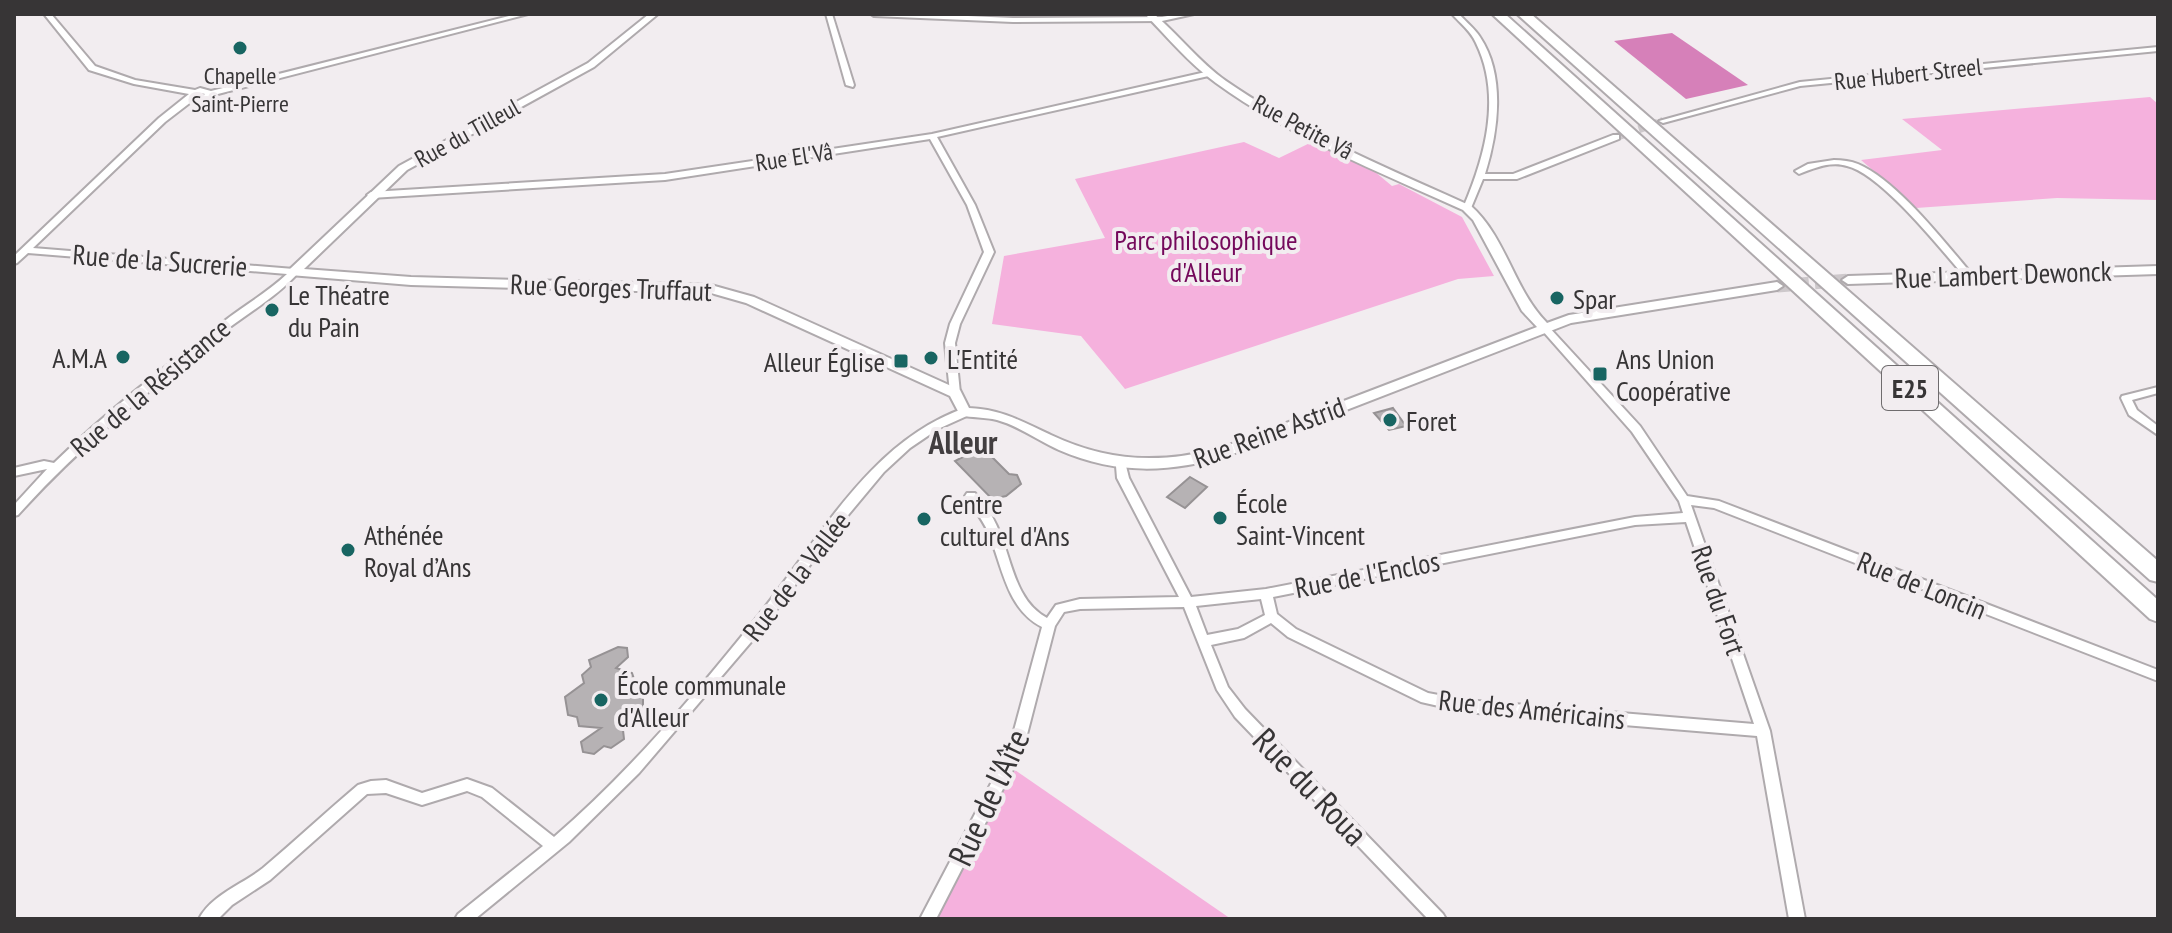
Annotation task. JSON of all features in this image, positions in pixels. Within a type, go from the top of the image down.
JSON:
[{"type":"highway","name":"E25","points":[[1498,14],[2158,613]]},
{"type":"highway","name":"E25","points":[[1523,14],[2158,574]]},
{"type":"street","points":[[47,14],[92,68],[134,82],[211,93],[525,14]]},
{"type":"street","name":"Rue du Tilleul","points":[[294,272],[371,195],[403,168],[591,65],[654,14]]},
{"type":"street","points":[[829,14],[850,85]]},
{"type":"street","points":[[874,14],[957,19],[1191,14]]},
{"type":"street","points":[[1455,14],[1479,40],[1494,95],[1485,161],[1467,208],[1478,218],[1528,311],[1544,327],[1569,319],[1777,286]]},
{"type":"street","name":"Rue Petite Vâ","points":[[1153,17],[1210,73],[1315,135],[1467,208]]},
{"type":"street","name":"Rue Hubert Streel","points":[[1663,121],[1800,84],[2158,49]]},
{"type":"street","name":"Rue El'Vâ","points":[[371,195],[665,177],[932,136],[1210,73]]},
{"type":"street","points":[[188,100],[186,98],[194,92]]},
{"type":"street","points":[[14,261],[162,120],[188,100],[202,100],[211,93]]},
{"type":"street","points":[[932,136],[971,205],[989,252],[955,324],[950,343],[955,393],[965,412]]},
{"type":"street","points":[[1479,176],[1514,177],[1616,137]]},
{"type":"street","points":[[1799,171],[1829,164],[1857,165],[1908,210],[1967,274]]},
{"type":"street","name":"Rue de la Sucrerie","points":[[26,250],[294,272]]},
{"type":"street","name":"Rue Lambert Dewonck","points":[[1848,280],[2158,270]]},
{"type":"street","name":"Rue Georges Truffaut","points":[[294,272],[411,281],[711,289],[750,300],[955,393]]},
{"type":"street","name":"Rue de la Résistance","points":[[14,512],[56,467],[171,368],[239,313],[278,289],[294,272]]},
{"type":"street","name":"Rue Reine Astrid","points":[[965,412],[996,413],[1073,450],[1121,466],[1166,466],[1214,455],[1544,327]]},
{"type":"street","name":"Rue du Fort","points":[[1544,327],[1636,429],[1684,500],[1763,731],[1797,919]]},
{"type":"street","points":[[2158,390],[2126,398],[2133,412],[2158,431]]},
{"type":"street","name":"Rue de la Vallée","points":[[463,919],[599,806],[654,747],[771,610],[880,467],[936,422],[965,412]]},
{"type":"street","points":[[14,472],[44,465],[56,467]]},
{"type":"street","name":"Rue du Roua","points":[[1121,466],[1129,489],[1188,602],[1223,690],[1240,713],[1438,919]]},
{"type":"street","points":[[971,496],[988,518],[1023,606],[1038,621],[1049,625]]},
{"type":"street","name":"Rue de Loncin","points":[[1684,500],[1715,504],[2158,676]]},
{"type":"street","name":"Rue de l'Enclos","points":[[1049,625],[1053,615],[1069,605],[1188,602],[1266,594],[1635,521],[1691,517]]},
{"type":"street","points":[[1203,641],[1240,634],[1272,617],[1266,594]]},
{"type":"street","name":"Rue des Américains","points":[[1272,617],[1292,633],[1426,698],[1465,706],[1763,731]]},
{"type":"street","name":"Rue de l'Aîte","points":[[928,919],[1016,750],[1049,625]]},
{"type":"street","points":[[207,919],[227,900],[265,875],[363,789],[372,786],[392,785],[422,799],[467,785],[487,792],[553,845]]},
{"type":"green space","points":[[2150,97],[2158,104],[2158,200],[2057,198],[1916,208],[1861,160],[1942,150],[1902,119]]},
{"type":"green space","name":"Parc philosophique d'Alleur","points":[[1314,141],[1374,171],[1392,186],[1399,184],[1462,217],[1494,276],[1458,279],[1125,389],[1081,336],[992,324],[1004,256],[1105,238],[1075,179],[1244,142],[1279,158]]},
{"type":"green space","points":[[1015,770],[1231,919],[930,919]]},
{"type":"shaded area","points":[[1672,33],[1748,85],[1686,99],[1614,41]]},
{"type":"building","name":"Foret","points":[[1393,408],[1406,426],[1389,430],[1374,413]]},
{"type":"building","points":[[982,447],[1009,474],[1017,475],[1021,484],[1006,496],[992,499],[955,461]]},
{"type":"building","points":[[1190,477],[1207,487],[1185,508],[1167,497]]},
{"type":"building","name":"École communale d'Alleur","points":[[618,647],[627,648],[628,657],[616,668],[632,673],[634,679],[643,681],[643,708],[629,716],[631,722],[623,730],[624,739],[611,748],[604,746],[594,754],[583,752],[581,742],[601,728],[579,726],[577,717],[568,715],[565,697],[584,683],[582,675],[591,667],[589,660]]},
{"type":"tunnel","points":[[1616,137],[1663,121]]},
{"type":"tunnel","points":[[1777,286],[1848,280]]},
{"type":"place","name":"Chapelle Saint-Pierre","points":[[240,48]]},
{"type":"place","name":"Spar","points":[[1557,298]]},
{"type":"place","name":"Le Théatre du Pain","points":[[272,310]]},
{"type":"place","name":"A.M.A","points":[[123,357]]},
{"type":"place","name":"L'Entité","points":[[931,358]]},
{"type":"place","name":"Alleur Église","points":[[901,361]]},
{"type":"place","name":"Ans Union Coopérative","points":[[1600,374]]},
{"type":"place","name":"Foret","points":[[1390,420]]},
{"type":"place","name":"École Saint-Vincent","points":[[1220,518]]},
{"type":"place","name":"Centre culturel d'Ans","points":[[924,519]]},
{"type":"place","name":"Athénée Royal d’Ans","points":[[348,550]]},
{"type":"place","name":"École communale d'Alleur","points":[[601,700]]},
{"type":"district","name":"Alleur","points":[[963,442]]}]
